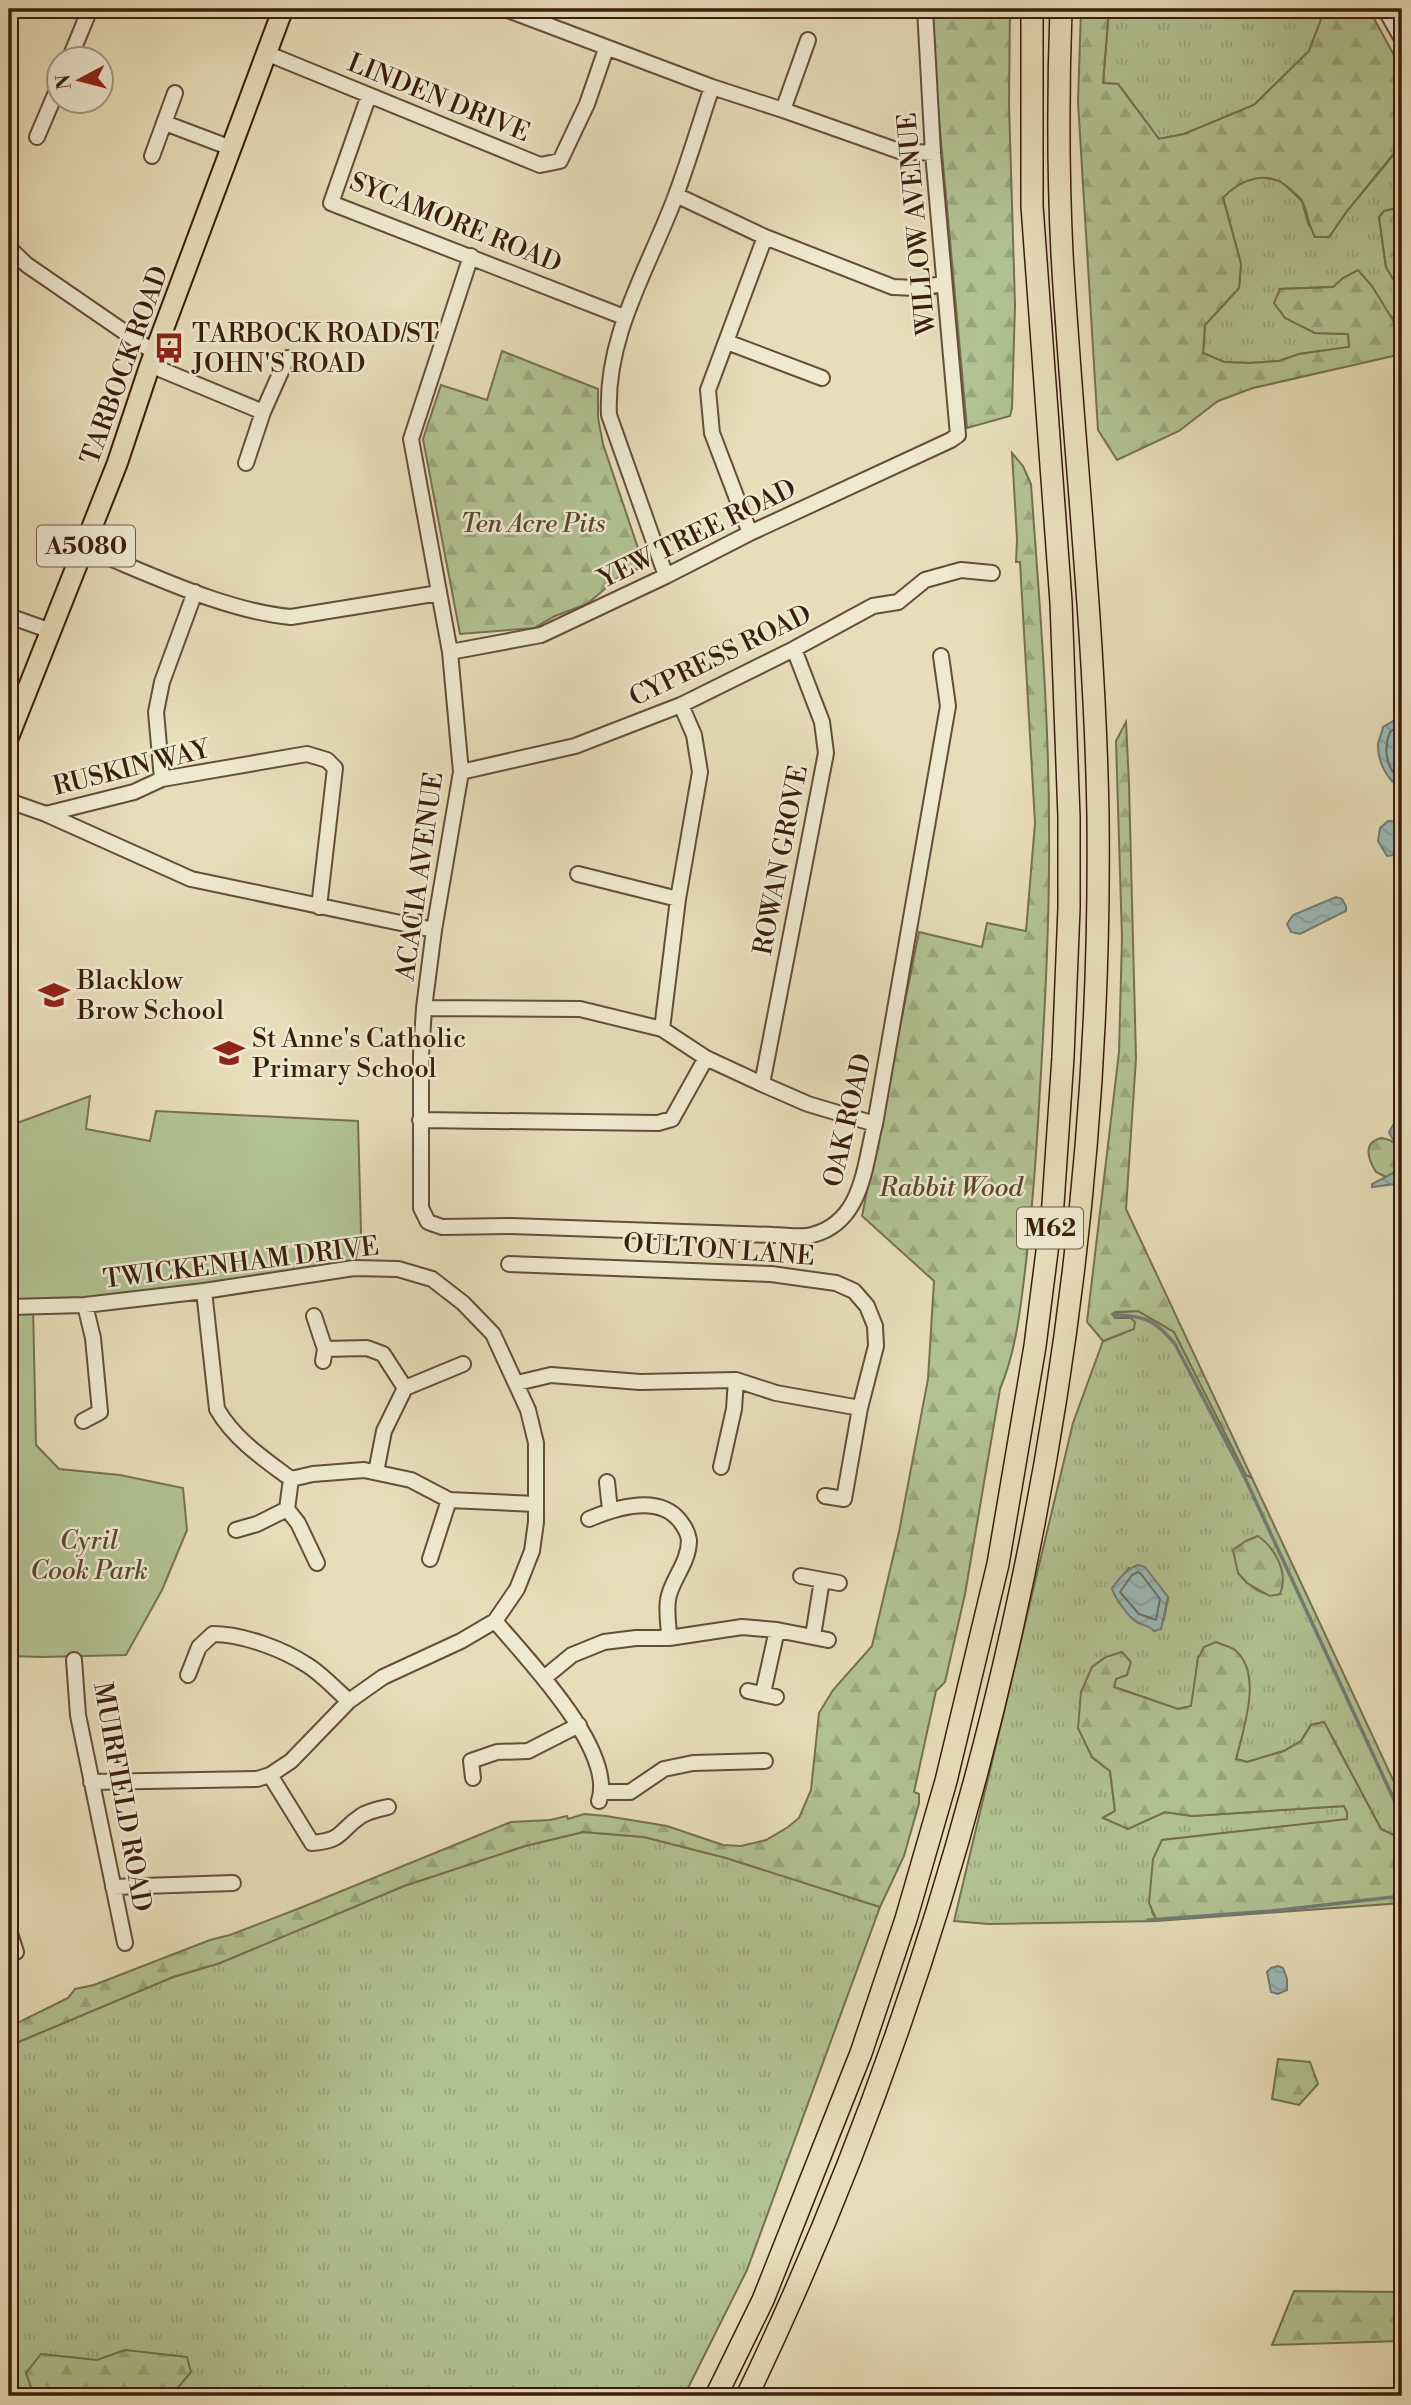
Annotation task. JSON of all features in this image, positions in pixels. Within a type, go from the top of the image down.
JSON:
[{"type":"highway","name":"M62","points":[[716,2396],[763,2300],[861,2053],[906,1919],[946,1781],[998,1564],[1035,1346],[1053,1204],[1063,1057],[1069,908],[1069,817],[1061,602],[1032,206],[1032,9]]},
{"type":"highway","name":"M62","points":[[747,2396],[786,2315],[842,2181],[934,1922],[973,1787],[1025,1570],[1046,1462],[1062,1353],[1080,1205],[1092,1060],[1098,822],[1096,712],[1063,255],[1059,85],[1061,9]]},
{"type":"main road","name":"TARBOCK ROAD","points":[[9,736],[117,464],[282,9]]},
{"type":"street","points":[[75,46],[90,9]]},
{"type":"street","points":[[505,9],[606,49],[899,151],[933,153]]},
{"type":"street","name":"WILLOW AVENUE","points":[[925,9],[933,153],[958,435]]},
{"type":"street","points":[[1385,9],[1402,39]]},
{"type":"street","points":[[783,110],[808,40]]},
{"type":"street","name":"LINDEN DRIVE","points":[[266,53],[540,165],[560,161],[587,104],[606,49]]},
{"type":"street","points":[[666,576],[609,415],[608,390],[624,317],[676,195],[712,87]]},
{"type":"street","points":[[152,156],[175,93]]},
{"type":"street","name":"SYCAMORE ROAD","points":[[369,95],[331,203],[624,317]]},
{"type":"street","points":[[37,136],[46,115]]},
{"type":"street","points":[[165,123],[231,148]]},
{"type":"street","points":[[676,195],[765,237],[893,287],[916,288],[944,284]]},
{"type":"street","points":[[750,533],[712,433],[708,390],[765,237]]},
{"type":"street","points":[[9,248],[27,265],[153,359],[263,412]]},
{"type":"street","name":"ACACIA AVENUE","points":[[428,1222],[421,1208],[420,1120],[424,1008],[434,930],[461,772],[450,652],[411,439],[471,256]]},
{"type":"street","points":[[727,342],[822,378]]},
{"type":"street","points":[[246,463],[263,412],[287,358]]},
{"type":"street","name":"YEW TREE ROAD","points":[[450,652],[541,635],[958,435]]},
{"type":"street","points":[[85,548],[195,592],[267,615],[291,617],[439,593]]},
{"type":"street","name":"CYPRESS ROAD","points":[[461,772],[575,746],[681,705],[873,606],[898,602],[925,580],[961,570],[992,573]]},
{"type":"street","points":[[162,779],[156,712],[162,682],[195,592]]},
{"type":"street","points":[[9,616],[51,631]]},
{"type":"street","name":"ROWAN GROVE","points":[[762,1084],[826,753],[822,722],[794,649]]},
{"type":"street","name":"OAK ROAD","points":[[428,1222],[442,1227],[511,1226],[811,1236],[837,1225],[856,1200],[875,1124],[948,706],[941,656]]},
{"type":"street","points":[[662,1029],[678,899],[700,772],[694,735],[681,705]]},
{"type":"street","name":"RUSKIN WAY","points":[[46,814],[134,792],[162,779],[307,754],[327,760],[335,768],[319,907]]},
{"type":"street","points":[[9,801],[46,814],[191,878],[434,930]]},
{"type":"street","points":[[578,874],[678,899]]},
{"type":"street","points":[[424,1008],[580,1009],[662,1029],[706,1058],[762,1084],[808,1104],[875,1124]]},
{"type":"street","points":[[420,1120],[658,1122],[672,1119],[706,1058]]},
{"type":"street","name":"OULTON LANE","points":[[509,1264],[771,1274],[836,1283],[854,1291],[867,1306],[875,1326],[876,1346],[860,1408],[844,1499],[825,1496]]},
{"type":"street","name":"TWICKENHAM DRIVE","points":[[9,1307],[85,1305],[204,1291],[354,1268],[398,1269],[432,1279],[463,1303],[493,1334],[528,1410],[536,1443],[536,1522],[532,1551],[517,1589],[495,1621],[461,1641],[383,1677],[349,1701],[291,1761],[270,1775],[257,1780],[91,1782]]},
{"type":"street","points":[[204,1291],[217,1409],[225,1424],[262,1458],[291,1479],[313,1474],[364,1470],[411,1480],[449,1500],[536,1504]]},
{"type":"street","points":[[83,1421],[100,1412],[93,1338],[85,1305]]},
{"type":"street","points":[[314,1316],[324,1355],[367,1348],[383,1354],[405,1388]]},
{"type":"street","points":[[376,1472],[384,1431],[405,1388],[463,1364]]},
{"type":"street","points":[[517,1384],[551,1375],[640,1382],[736,1380],[776,1393],[860,1408]]},
{"type":"street","points":[[721,1467],[734,1409],[736,1380]]},
{"type":"street","points":[[291,1479],[287,1509],[298,1523],[317,1563]]},
{"type":"street","points":[[607,1482],[610,1510]]},
{"type":"street","points":[[430,1559],[449,1500]]},
{"type":"street","points":[[589,1519],[610,1510],[656,1506],[672,1512],[682,1524],[689,1537],[682,1570],[667,1598],[670,1638]]},
{"type":"street","points":[[236,1530],[257,1524],[287,1509]]},
{"type":"street","points":[[801,1576],[839,1583]]},
{"type":"street","points":[[813,1636],[822,1580]]},
{"type":"street","points":[[495,1621],[544,1678],[579,1725],[593,1750],[600,1796],[630,1792],[664,1769],[693,1763],[765,1761]]},
{"type":"street","points":[[544,1678],[572,1655],[604,1642],[670,1638],[742,1627],[777,1630],[828,1640]]},
{"type":"street","points":[[748,1691],[770,1695],[777,1630]]},
{"type":"street","points":[[188,1675],[199,1647],[213,1634],[228,1634],[267,1646],[307,1665],[349,1701]]},
{"type":"street","name":"MUIRFIELD ROAD","points":[[74,1660],[78,1715],[125,1943]]},
{"type":"street","points":[[456,1756],[471,1761],[497,1752],[528,1751],[579,1725]]},
{"type":"street","points":[[471,1761],[473,1778]]},
{"type":"street","points":[[270,1775],[312,1843],[327,1842],[342,1835],[362,1815],[387,1807]]},
{"type":"street","points":[[113,1887],[233,1883]]},
{"type":"street","points":[[9,1930],[16,1952]]},
{"type":"green space","points":[[929,9],[1010,9],[1009,104],[1015,305],[1012,408],[1010,416],[967,428]]},
{"type":"green space","points":[[1081,9],[1109,9],[1103,83],[1118,84],[1159,139],[1184,134],[1254,105],[1309,51],[1325,9],[1369,9],[1402,70],[1402,154],[1394,153],[1329,237],[1315,237],[1301,200],[1282,183],[1273,179],[1255,178],[1247,181],[1223,198],[1241,264],[1239,288],[1205,325],[1203,353],[1224,362],[1249,363],[1279,361],[1299,354],[1349,347],[1348,334],[1315,333],[1285,318],[1274,303],[1280,289],[1333,287],[1358,270],[1372,286],[1402,335],[1402,354],[1253,388],[1218,401],[1179,431],[1117,460],[1098,430],[1078,102]]},
{"type":"green space","points":[[1109,9],[1325,9],[1309,51],[1254,105],[1184,134],[1159,139],[1118,84],[1103,83]]},
{"type":"green space","points":[[1395,153],[1402,154],[1402,207],[1384,211],[1379,217],[1386,267],[1402,294],[1402,335],[1393,318],[1343,278],[1334,287],[1280,289],[1314,333],[1348,334],[1350,347],[1299,354],[1279,361],[1249,363],[1224,362],[1203,353],[1205,325],[1239,288],[1241,264],[1223,197],[1236,184],[1261,177],[1281,181],[1302,201],[1309,226],[1329,237]]},
{"type":"green space","points":[[1402,207],[1402,294],[1386,267],[1379,217],[1384,211]]},
{"type":"green space","name":"Ten Acre Pits","points":[[502,351],[598,389],[598,418],[603,444],[644,566],[620,576],[587,604],[555,616],[534,628],[460,634],[423,439],[441,385],[487,400]]},
{"type":"green space","name":"Rabbit Wood","points":[[1012,453],[1023,466],[1031,484],[1049,784],[1046,975],[1031,1216],[1017,1331],[1000,1389],[965,1594],[945,1682],[936,1691],[914,1792],[919,1794],[919,1803],[904,1856],[880,1907],[726,1858],[644,1837],[583,1832],[525,1846],[404,1886],[220,1963],[173,1977],[9,2046],[9,2027],[68,1998],[75,1989],[94,1985],[210,1940],[230,1935],[511,1822],[550,1820],[567,1816],[568,1819],[584,1814],[606,1816],[667,1826],[723,1845],[741,1846],[766,1840],[799,1818],[811,1790],[819,1713],[833,1690],[872,1646],[899,1532],[928,1379],[934,1281],[862,1216],[919,932],[982,947],[987,923],[1026,931],[1035,823],[1020,562],[1016,562]]},
{"type":"green space","points":[[1126,722],[1136,1058],[1126,1209],[1252,1478],[1246,1475],[1174,1332],[1138,1311],[1115,1312],[1112,1314],[1115,1318],[1131,1318],[1135,1322],[1134,1329],[1103,1341],[1087,1322],[1119,1052],[1122,938],[1116,741]]},
{"type":"green space","name":"Cyril Cook Park","points":[[90,1096],[86,1129],[150,1141],[156,1111],[358,1121],[361,1232],[354,1268],[33,1306],[36,1445],[59,1469],[120,1475],[183,1488],[187,1530],[162,1590],[126,1655],[9,1656],[9,1126]]},
{"type":"green space","points":[[1382,1138],[1393,1142],[1402,1157],[1401,1169],[1386,1177],[1376,1172],[1368,1152],[1372,1143]]},
{"type":"green space","points":[[1138,1311],[1174,1332],[1246,1474],[1252,1478],[1402,1799],[1402,1839],[1381,1829],[1324,1722],[1311,1725],[1301,1741],[1284,1751],[1247,1762],[1236,1759],[1243,1732],[1198,1658],[1192,1706],[1178,1709],[1114,1687],[1121,1652],[1092,1757],[1110,1771],[1115,1811],[1104,1817],[1128,1829],[1165,1812],[1192,1816],[1344,1806],[1347,1820],[1162,1840],[1152,1912],[1157,1921],[989,1924],[954,1921],[1073,1423],[1103,1341],[1122,1334],[1112,1313]],"holes":[[[1129,1568],[1168,1597],[1164,1620],[1149,1625],[1142,1624],[1121,1604],[1113,1588]],[[1238,1573],[1280,1594],[1262,1593]]]},
{"type":"green space","points":[[1258,1536],[1270,1547],[1279,1562],[1283,1578],[1280,1594],[1270,1596],[1247,1583],[1238,1573],[1233,1550]]},
{"type":"green space","points":[[1216,1642],[1236,1651],[1244,1661],[1248,1674],[1249,1703],[1236,1759],[1247,1762],[1284,1751],[1301,1741],[1311,1725],[1324,1722],[1381,1829],[1402,1839],[1402,1903],[1157,1921],[1149,1903],[1153,1859],[1162,1840],[1347,1819],[1344,1806],[1192,1816],[1165,1812],[1128,1829],[1103,1818],[1115,1811],[1110,1771],[1092,1757],[1078,1728],[1081,1692],[1092,1667],[1106,1657],[1122,1652],[1131,1662],[1127,1675],[1116,1679],[1114,1687],[1178,1709],[1191,1706],[1198,1658],[1204,1647]]},
{"type":"green space","points":[[583,1832],[644,1837],[727,1858],[880,1907],[747,2270],[684,2396],[9,2396],[9,2046],[173,1977],[220,1963],[404,1886],[525,1846]]},
{"type":"green space","points":[[1278,2059],[1310,2062],[1318,2084],[1299,2105],[1272,2099]]},
{"type":"green space","points":[[1294,2291],[1402,2292],[1402,2341],[1272,2345]]},
{"type":"green space","points":[[125,2350],[187,2357],[191,2372],[171,2396],[34,2396],[26,2373],[41,2354],[97,2360]]},
{"type":"water","points":[[1402,716],[1402,789],[1384,770],[1379,758],[1378,744],[1383,727]]},
{"type":"water","points":[[1388,821],[1402,822],[1402,854],[1387,856],[1378,841],[1380,828]]},
{"type":"water","points":[[1336,897],[1342,899],[1346,911],[1300,934],[1291,932],[1287,924],[1293,915]]},
{"type":"water","points":[[1393,1125],[1397,1127],[1402,1138],[1402,1158],[1389,1132]]},
{"type":"water","points":[[1402,1166],[1402,1183],[1372,1187],[1372,1184]]},
{"type":"water","points":[[1138,1565],[1145,1567],[1168,1597],[1161,1629],[1154,1631],[1135,1621],[1113,1591],[1112,1588],[1124,1574]]},
{"type":"water","points":[[1278,1966],[1283,1968],[1287,1990],[1278,1994],[1271,1992],[1267,1972]]},
{"type":"waterway","points":[[1114,1315],[1134,1316],[1149,1321],[1175,1344],[1245,1478],[1402,1817]]},
{"type":"waterway","points":[[1148,1920],[1272,1911],[1402,1896]]},
{"type":"place","name":"TARBOCK ROAD/ST JOHN'S ROAD","points":[[169,348]]},
{"type":"place","name":"Blacklow Brow School","points":[[54,995]]},
{"type":"place","name":"St Anne's Catholic Primary School","points":[[229,1053]]}]
